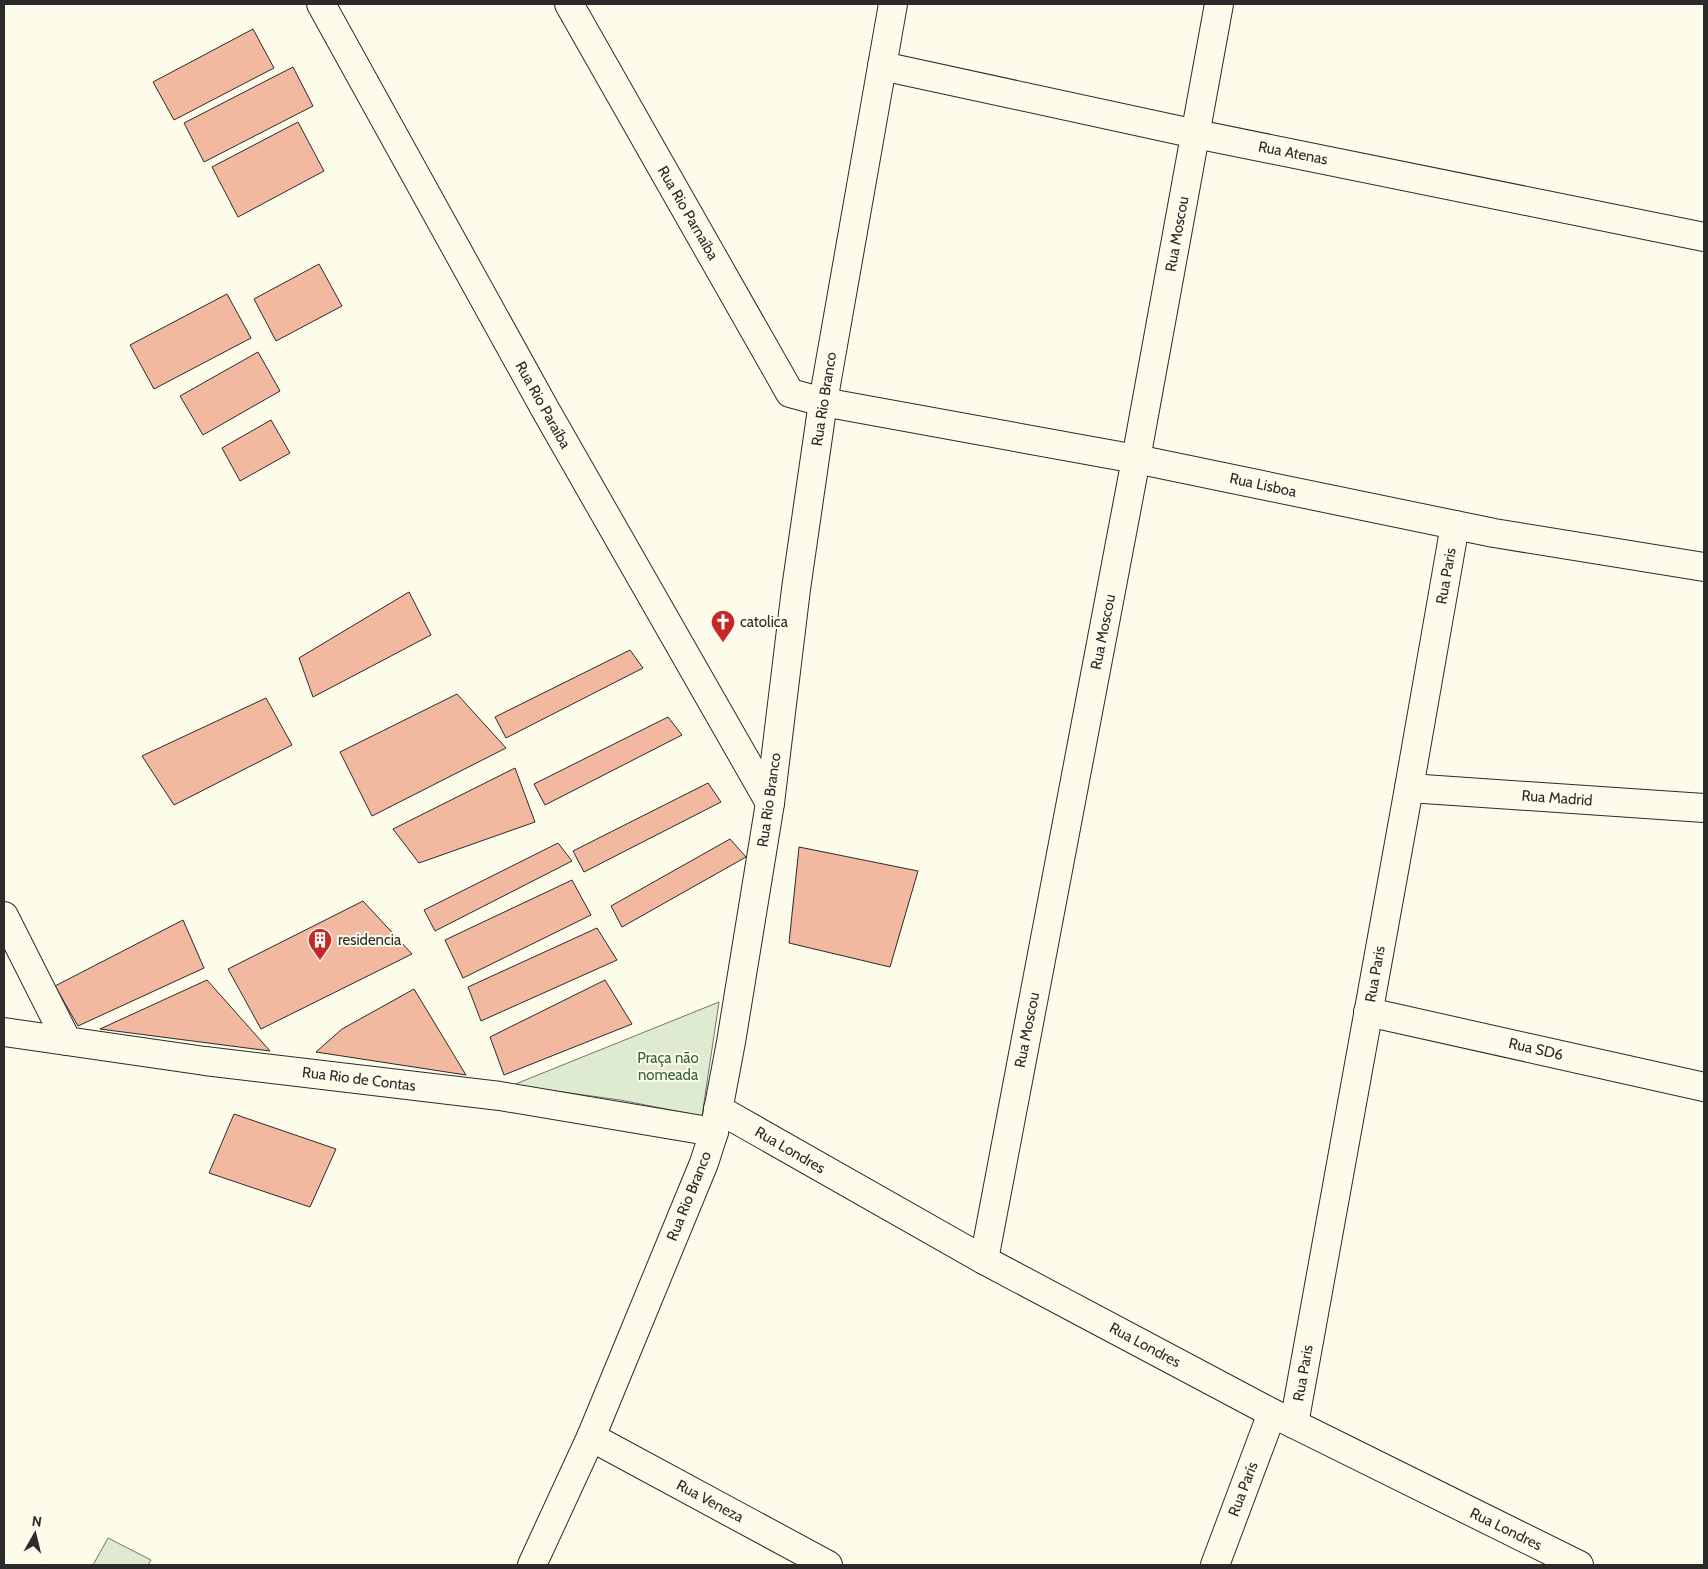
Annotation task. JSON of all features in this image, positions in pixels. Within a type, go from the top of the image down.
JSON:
[{"type":"street","name":"Rua Rio Parnaíba","points":[[569,4],[790,393],[822,402]]},
{"type":"street","name":"Rua Rio Branco","points":[[532,1565],[591,1437],[704,1163],[716,1121],[732,1042],[770,803],[796,589],[822,402],[893,4]]},
{"type":"street","name":"Rua Moscou","points":[[984,1260],[1136,459],[1219,4]]},
{"type":"street","name":"Rua Rio Paraíba","points":[[331,7],[545,409],[770,803]]},
{"type":"street","name":"Rua Atenas","points":[[882,66],[1196,134],[1704,237]]},
{"type":"street","points":[[1704,222],[1704,237]]},
{"type":"street","name":"Rua Lisboa","points":[[822,402],[1136,459],[1494,533],[1704,567]]},
{"type":"street","name":"Rua Paris","points":[[1283,1418],[1368,1012],[1455,525]]},
{"type":"street","name":"Rua Madrid","points":[[1409,788],[1704,808]]},
{"type":"street","points":[[4,916],[67,1041]]},
{"type":"street","name":"Rua SD6","points":[[1368,1012],[1704,1087]]},
{"type":"street","name":"Rua Rio de Contas","points":[[4,1032],[205,1061],[716,1121]]},
{"type":"street","name":"Rua Londres","points":[[716,1121],[1283,1418],[1579,1565]]},
{"type":"street","name":"Rua París","points":[[1215,1565],[1283,1418]]},
{"type":"street","name":"Rua Veneza","points":[[591,1437],[828,1565]]},
{"type":"green space","name":"Praça não nomeada","points":[[719,1002],[702,1116],[620,1100],[513,1085]]},
{"type":"green space","points":[[108,1538],[151,1560],[148,1565],[93,1565]]},
{"type":"building","points":[[253,29],[274,68],[174,120],[153,82]]},
{"type":"building","points":[[293,67],[313,106],[204,162],[184,123]]},
{"type":"building","points":[[298,122],[324,171],[238,217],[212,167]]},
{"type":"building","points":[[319,264],[342,306],[276,341],[254,299]]},
{"type":"building","points":[[227,294],[251,338],[154,389],[130,345]]},
{"type":"building","points":[[258,352],[280,391],[203,435],[180,396]]},
{"type":"building","points":[[271,420],[290,453],[240,481],[222,448]]},
{"type":"building","points":[[409,592],[431,635],[313,697],[299,658]]},
{"type":"building","points":[[630,650],[643,668],[506,738],[495,717]]},
{"type":"building","points":[[457,694],[506,748],[372,816],[340,752]]},
{"type":"building","points":[[266,698],[292,745],[174,805],[142,756]]},
{"type":"building","points":[[668,717],[682,735],[545,805],[534,784]]},
{"type":"building","points":[[515,768],[535,822],[419,863],[393,829]]},
{"type":"building","points":[[708,783],[721,802],[584,872],[573,851]]},
{"type":"building","points":[[730,839],[746,857],[622,927],[611,906]]},
{"type":"building","name":"residencia","points":[[558,843],[572,861],[435,931],[424,910]]},
{"type":"building","points":[[799,847],[918,871],[890,967],[789,943]]},
{"type":"building","name":"residencia","points":[[572,880],[591,915],[463,978],[445,940]]},
{"type":"building","name":"residencia","points":[[363,901],[412,954],[261,1029],[228,969]]},
{"type":"building","points":[[183,920],[204,968],[78,1026],[55,986]]},
{"type":"building","points":[[597,928],[617,960],[481,1021],[468,987]]},
{"type":"building","points":[[207,980],[270,1051],[100,1029]]},
{"type":"building","points":[[605,980],[632,1024],[504,1075],[490,1037]]},
{"type":"building","name":"residencia","points":[[414,989],[466,1075],[316,1052],[342,1029]]},
{"type":"building","points":[[234,1114],[336,1149],[310,1207],[209,1173]]},
{"type":"place","name":"catolica","points":[[723,643]]},
{"type":"place","name":"residencia","points":[[320,961]]}]
